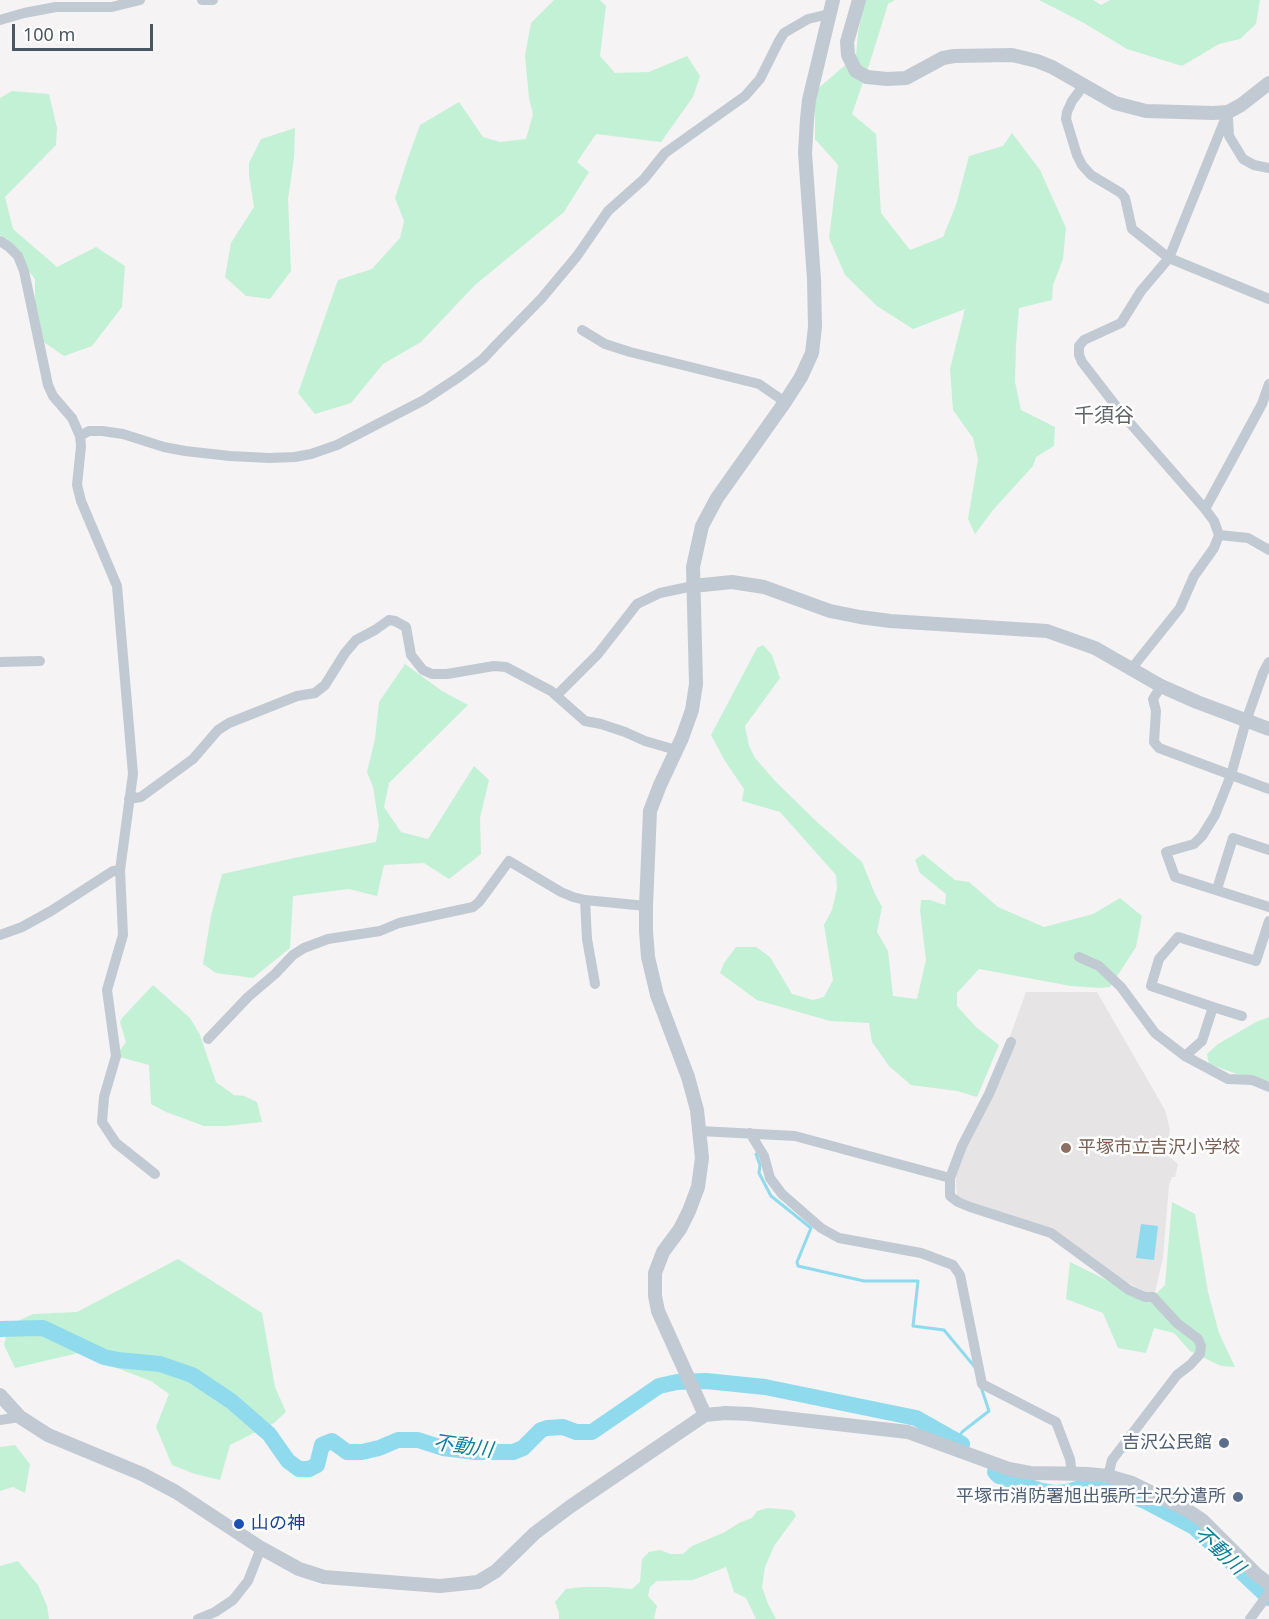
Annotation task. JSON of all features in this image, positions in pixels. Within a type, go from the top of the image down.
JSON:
[{"type":"street","points":[[0,20],[56,7],[112,7],[140,0]]},
{"type":"street","points":[[202,0],[213,0]]},
{"type":"street","points":[[705,1415],[658,1311],[655,1296],[655,1273],[663,1252],[685,1220],[698,1187],[702,1158],[698,1110],[657,995],[648,957],[646,906],[650,811],[692,710],[697,660],[693,567],[702,526],[717,498],[801,377],[812,353],[814,279],[806,153],[809,100],[833,0]]},
{"type":"street","points":[[859,0],[848,42],[848,55],[856,71],[867,77],[906,78],[943,58],[954,56],[1012,55],[1052,67],[1115,103],[1146,111],[1213,113],[1228,112],[1269,83]]},
{"type":"street","points":[[80,436],[89,431],[102,431],[123,434],[185,451],[240,457],[295,457],[311,454],[337,444],[424,400],[483,359],[541,299],[577,256],[608,211],[645,179],[665,153],[745,96],[760,79],[784,33],[807,19],[829,15]]},
{"type":"street","points":[[1084,85],[1072,101],[1066,119],[1077,156],[1091,175],[1121,193],[1125,198],[1132,229],[1169,258],[1269,299]]},
{"type":"street","points":[[1228,112],[1229,136],[1243,159],[1254,165],[1269,168]]},
{"type":"street","points":[[1132,668],[1180,608],[1194,576],[1214,548],[1219,536],[1214,521],[1205,509],[1123,415],[1082,362],[1079,346],[1084,340],[1121,323],[1141,291],[1169,258],[1228,112]]},
{"type":"street","points":[[0,241],[18,256],[24,271],[48,386],[53,396],[72,418],[80,436],[77,485],[81,501],[117,586],[133,774],[120,870],[123,935],[107,990],[116,1056],[104,1097],[102,1122],[116,1143],[155,1174]]},
{"type":"street","points":[[582,330],[605,344],[630,352],[759,384],[785,402]]},
{"type":"street","points":[[1205,509],[1262,404],[1269,384]]},
{"type":"street","points":[[1219,536],[1248,538],[1269,550]]},
{"type":"street","points":[[557,695],[598,654],[637,604],[660,592],[732,582],[764,587],[831,611],[860,617],[1047,631],[1095,648],[1161,686],[1197,702],[1269,729]]},
{"type":"street","points":[[129,799],[141,797],[193,759],[218,730],[229,723],[297,696],[315,693],[325,685],[356,640],[389,620],[406,627],[411,655],[423,670],[432,674],[457,673],[494,666],[506,667],[557,695],[585,721],[602,724],[676,750]]},
{"type":"street","points":[[0,662],[40,661]]},
{"type":"street","points":[[1269,662],[1246,721],[1231,775],[1215,815],[1194,844],[1166,852],[1175,877],[1269,907]]},
{"type":"street","points":[[1161,686],[1153,699],[1156,711],[1154,742],[1159,748],[1269,789]]},
{"type":"street","points":[[1217,890],[1233,838],[1269,850]]},
{"type":"street","points":[[208,1039],[248,997],[293,955],[304,948],[328,939],[380,931],[399,923],[472,907],[479,902],[509,861],[561,892],[585,900],[646,906]]},
{"type":"street","points":[[0,935],[22,927],[113,871],[120,870]]},
{"type":"street","points":[[585,900],[587,939],[595,984]]},
{"type":"street","points":[[1242,1016],[1151,986],[1159,959],[1178,937],[1256,961],[1269,921]]},
{"type":"street","points":[[1079,957],[1099,966],[1120,987],[1155,1034],[1185,1056],[1228,1079],[1252,1080],[1269,1087]]},
{"type":"street","points":[[1185,1056],[1202,1041],[1213,1007]]},
{"type":"street","points":[[1011,1042],[989,1094],[962,1146],[951,1178],[950,1196],[958,1202],[1051,1233],[1129,1290],[1145,1297],[1153,1297],[1177,1323],[1198,1339],[1201,1346],[1200,1354],[1177,1375],[1112,1460],[1108,1476]]},
{"type":"street","points":[[700,1131],[795,1136],[951,1178]]},
{"type":"street","points":[[750,1133],[764,1156],[771,1178],[782,1194],[821,1228],[839,1238],[921,1253],[953,1265],[960,1275],[982,1384],[1056,1422],[1070,1459],[1072,1475]]},
{"type":"street","points":[[0,1395],[20,1417],[48,1435],[142,1474],[176,1492],[261,1548],[299,1569],[324,1577],[440,1586],[478,1582],[496,1571],[535,1533],[571,1506],[705,1415],[726,1413],[898,1430],[1009,1469],[1030,1473],[1108,1476],[1132,1483],[1187,1510],[1214,1531],[1256,1574],[1269,1584]]},
{"type":"street","points":[[0,1420],[20,1417]]},
{"type":"street","points":[[198,1619],[215,1612],[233,1600],[248,1581],[261,1548]]},
{"type":"street","points":[[1250,1619],[1266,1597]]},
{"type":"shaded area","name":"平塚市立吉沢小学校","points":[[1026,992],[1097,992],[1165,1110],[1170,1130],[1167,1155],[1178,1164],[1175,1177],[1172,1177],[1169,1185],[1163,1258],[1154,1297],[1118,1277],[1052,1230],[968,1205],[957,1196],[955,1172]]},
{"type":"green space","points":[[554,0],[600,0],[606,6],[600,56],[615,73],[649,72],[687,56],[700,76],[693,97],[661,142],[596,134],[577,162],[589,172],[564,212],[475,285],[421,342],[383,364],[351,403],[315,414],[298,393],[338,280],[372,269],[400,238],[404,221],[395,198],[420,125],[459,102],[483,137],[500,142],[526,139],[533,114],[525,56],[531,23]]},
{"type":"green space","points":[[865,0],[895,0],[888,4],[852,114],[876,134],[881,213],[910,250],[943,237],[956,205],[969,156],[1003,146],[1012,133],[1040,170],[1066,228],[1063,259],[1053,285],[1052,300],[1019,308],[1016,345],[1015,382],[1021,410],[1055,427],[1054,446],[1036,457],[1033,466],[993,510],[975,534],[968,519],[978,459],[973,438],[953,410],[950,369],[965,309],[913,329],[877,306],[845,275],[829,238],[838,165],[815,139],[815,91],[856,56]]},
{"type":"green space","points":[[1039,0],[1093,0],[1101,5],[1110,0],[1260,0],[1256,24],[1240,39],[1219,44],[1182,66],[1127,49]]},
{"type":"green space","points":[[12,91],[49,94],[57,128],[56,145],[5,197],[13,229],[57,267],[96,247],[125,266],[122,307],[92,346],[64,356],[35,336],[35,279],[0,235],[0,98]]},
{"type":"green space","points":[[295,128],[294,158],[288,199],[291,271],[270,299],[246,296],[225,277],[231,243],[254,207],[249,163],[261,139]]},
{"type":"green space","points":[[763,645],[772,655],[780,678],[745,726],[749,746],[755,758],[776,782],[862,862],[882,907],[877,932],[888,951],[893,996],[917,999],[926,960],[920,910],[921,900],[930,900],[945,905],[946,894],[920,873],[915,860],[923,854],[955,880],[969,882],[998,907],[1044,927],[1093,914],[1120,898],[1142,916],[1136,947],[1110,987],[1071,986],[979,969],[957,993],[957,1006],[976,1027],[999,1045],[977,1097],[957,1091],[911,1085],[889,1066],[872,1042],[869,1023],[830,1021],[757,1000],[720,973],[724,963],[736,947],[756,947],[770,957],[792,994],[813,1000],[824,997],[833,980],[824,925],[832,910],[837,888],[836,875],[780,812],[742,801],[744,789],[711,735],[757,648]]},
{"type":"green space","points":[[405,664],[442,691],[468,705],[389,783],[384,807],[401,832],[428,839],[474,766],[489,780],[480,818],[481,854],[449,879],[424,863],[384,865],[377,896],[349,889],[293,896],[290,948],[253,978],[216,973],[203,964],[211,916],[222,874],[376,842],[379,825],[373,787],[367,772],[375,739],[379,702]]},
{"type":"green space","points":[[153,985],[190,1018],[200,1035],[216,1082],[234,1095],[244,1096],[257,1102],[262,1122],[204,1126],[151,1104],[149,1065],[116,1056],[126,1042],[120,1022],[122,1018]]},
{"type":"green space","points":[[1269,1017],[1269,1081],[1237,1074],[1209,1064],[1207,1054],[1218,1044]]},
{"type":"green space","points":[[1172,1202],[1195,1214],[1208,1292],[1219,1333],[1235,1367],[1221,1366],[1190,1351],[1174,1333],[1154,1328],[1146,1353],[1118,1348],[1103,1313],[1066,1299],[1070,1262],[1149,1301],[1165,1285]]},
{"type":"green space","points":[[178,1259],[262,1313],[275,1387],[286,1412],[274,1423],[230,1445],[220,1480],[172,1465],[156,1427],[169,1394],[151,1381],[78,1353],[15,1368],[4,1345],[9,1325],[33,1314],[77,1312]]},
{"type":"green space","points":[[15,1445],[30,1464],[25,1493],[13,1487],[0,1491],[0,1447]]},
{"type":"green space","points":[[768,1508],[791,1510],[796,1516],[774,1546],[765,1567],[762,1587],[776,1619],[756,1619],[746,1598],[734,1592],[726,1567],[693,1580],[657,1581],[650,1587],[648,1596],[657,1606],[654,1618],[656,1619],[559,1619],[555,1602],[566,1589],[607,1587],[632,1589],[640,1582],[642,1559],[649,1552],[660,1550],[671,1554],[683,1554],[692,1546],[752,1518],[757,1511]]},
{"type":"green space","points":[[18,1561],[38,1585],[47,1606],[49,1619],[0,1619],[0,1566]]},
{"type":"water","points":[[1141,1224],[1158,1226],[1154,1260],[1136,1258]]},
{"type":"waterway","points":[[756,1154],[760,1165],[759,1173],[771,1196],[811,1228],[797,1262],[798,1266],[864,1281],[918,1281],[913,1326],[944,1330],[974,1366]]},
{"type":"waterway","name":"不動川","points":[[0,1329],[43,1328],[104,1357],[160,1364],[192,1375],[231,1401],[269,1434],[288,1461],[299,1469],[309,1469],[317,1465],[322,1445],[332,1441],[347,1452],[362,1452],[398,1440],[418,1440],[443,1448],[476,1452],[513,1452],[523,1448],[541,1430],[547,1428],[563,1427],[576,1432],[592,1432],[659,1386],[677,1382],[706,1381],[765,1387],[916,1418],[962,1444]]},
{"type":"waterway","points":[[957,1441],[962,1432],[989,1411],[981,1387]]},
{"type":"waterway","name":"不動川","points":[[995,1472],[999,1476],[1042,1491],[1067,1492],[1092,1484],[1109,1486],[1145,1501],[1194,1527],[1269,1598]]},
{"type":"place","name":"平塚市立吉沢小学校","points":[[1066,1148]]},
{"type":"place","name":"吉沢公民館","points":[[1224,1443]]},
{"type":"place","name":"平塚市消防署旭出張所土沢分遣所","points":[[1238,1497]]},
{"type":"place","name":"山の神","points":[[239,1524]]},
{"type":"district","name":"千須谷","points":[[1104,416]]}]
